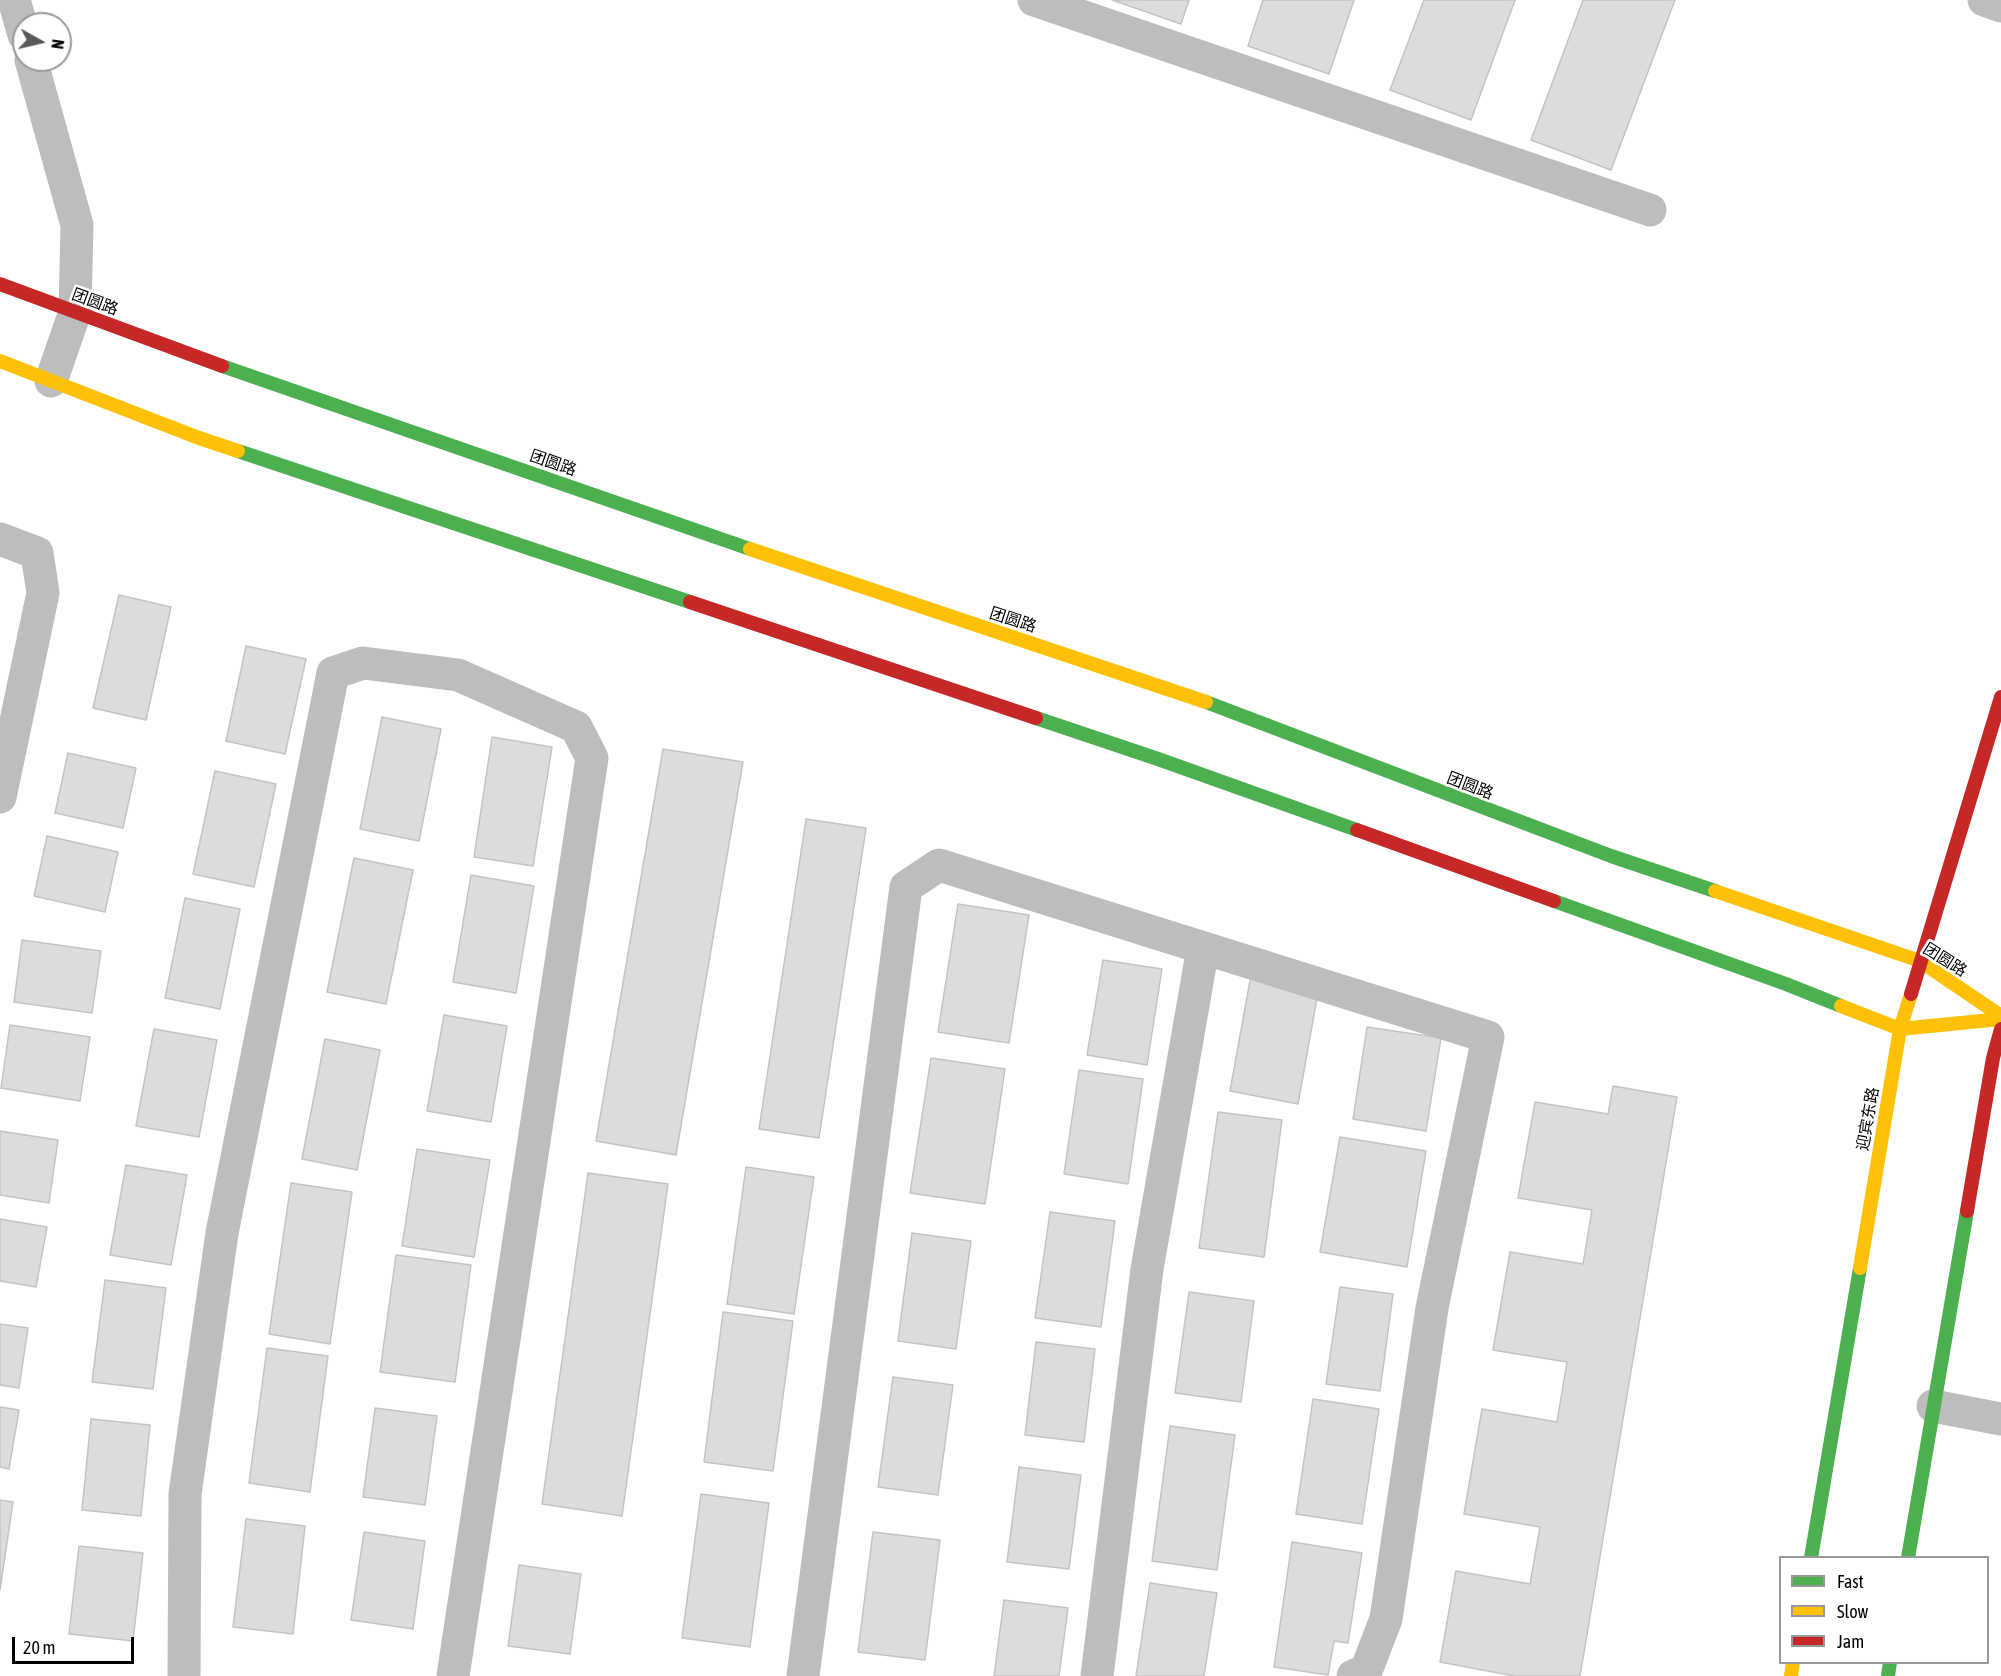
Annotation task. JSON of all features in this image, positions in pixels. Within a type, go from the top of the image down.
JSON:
[{"type":"main road","name":"团圆路","points":[[0,284],[254,378],[886,596],[1206,702],[1611,856],[1920,961],[2001,1017]]},
{"type":"main road","name":"团圆路","points":[[0,362],[199,438],[1158,759],[1786,984],[1900,1029],[2001,1017]]},
{"type":"main road","name":"迎宾东路","points":[[1811,1556],[1900,1029],[2001,697]]},
{"type":"main road","points":[[1908,1556],[1993,1058],[2001,1029]]},
{"type":"street","points":[[1034,0],[1650,210]]},
{"type":"street","points":[[1984,0],[2001,6]]},
{"type":"street","points":[[34,72],[77,225],[75,312],[51,381]]},
{"type":"street","points":[[0,539],[37,553],[43,592],[0,797]]},
{"type":"street","points":[[184,1676],[185,1494],[222,1233],[333,673],[363,663],[458,675],[576,727],[592,758],[453,1676]]},
{"type":"street","points":[[802,1676],[906,887],[939,865],[1488,1037],[1432,1308],[1386,1619],[1366,1671],[1353,1676]]},
{"type":"street","points":[[1097,1676],[1147,1269],[1203,948]]},
{"type":"street","points":[[1934,1406],[2001,1419]]},
{"type":"building","points":[[1112,0],[1189,0],[1181,24]]},
{"type":"building","points":[[1263,0],[1354,0],[1329,74],[1248,46]]},
{"type":"building","points":[[1424,0],[1515,0],[1471,120],[1390,90]]},
{"type":"building","points":[[1583,0],[1675,0],[1611,170],[1531,140]]},
{"type":"building","points":[[119,595],[171,607],[146,720],[93,708]]},
{"type":"building","points":[[246,646],[306,659],[285,754],[226,741]]},
{"type":"building","points":[[382,717],[441,729],[419,841],[360,829]]},
{"type":"building","points":[[492,737],[552,747],[533,866],[474,857]]},
{"type":"building","points":[[663,749],[743,762],[676,1155],[596,1141]]},
{"type":"building","points":[[68,753],[136,768],[123,828],[55,813]]},
{"type":"building","points":[[215,771],[276,784],[254,887],[193,874]]},
{"type":"building","points":[[806,819],[866,828],[819,1138],[759,1129]]},
{"type":"building","points":[[47,836],[118,852],[105,912],[34,896]]},
{"type":"building","points":[[354,858],[413,870],[386,1004],[327,992]]},
{"type":"building","points":[[471,875],[534,886],[516,993],[453,982]]},
{"type":"building","points":[[185,898],[240,909],[220,1009],[165,998]]},
{"type":"building","points":[[958,904],[1029,915],[1009,1043],[938,1032]]},
{"type":"building","points":[[22,940],[101,951],[92,1013],[14,1002]]},
{"type":"building","points":[[1103,960],[1162,969],[1147,1065],[1087,1055]]},
{"type":"building","points":[[1251,975],[1319,987],[1298,1104],[1230,1091]]},
{"type":"building","points":[[444,1015],[507,1026],[491,1122],[427,1111]]},
{"type":"building","points":[[10,1025],[90,1037],[80,1101],[1,1088]]},
{"type":"building","points":[[1367,1027],[1441,1038],[1426,1131],[1353,1119]]},
{"type":"building","points":[[154,1029],[217,1040],[199,1137],[136,1126]]},
{"type":"building","points":[[325,1039],[380,1050],[357,1170],[302,1159]]},
{"type":"building","points":[[931,1058],[1005,1069],[985,1204],[910,1193]]},
{"type":"building","points":[[1079,1070],[1143,1079],[1128,1184],[1064,1174]]},
{"type":"building","points":[[1613,1086],[1677,1097],[1580,1676],[1514,1676],[1440,1662],[1456,1571],[1530,1584],[1540,1527],[1464,1514],[1482,1409],[1557,1422],[1567,1362],[1493,1350],[1510,1252],[1583,1264],[1592,1210],[1518,1198],[1535,1102],[1608,1114]]},
{"type":"building","points":[[1218,1112],[1282,1120],[1264,1257],[1199,1248]]},
{"type":"building","points":[[0,1131],[58,1140],[49,1203],[0,1195]]},
{"type":"building","points":[[1340,1137],[1426,1151],[1407,1267],[1320,1252]]},
{"type":"building","points":[[417,1149],[490,1160],[474,1257],[402,1246]]},
{"type":"building","points":[[126,1165],[187,1175],[171,1265],[110,1255]]},
{"type":"building","points":[[746,1167],[814,1177],[794,1314],[727,1304]]},
{"type":"building","points":[[588,1173],[668,1184],[622,1516],[542,1504]]},
{"type":"building","points":[[291,1183],[352,1192],[330,1344],[269,1334]]},
{"type":"building","points":[[1050,1212],[1115,1221],[1101,1327],[1035,1318]]},
{"type":"building","points":[[0,1219],[47,1227],[36,1287],[0,1281]]},
{"type":"building","points":[[912,1233],[971,1241],[956,1349],[898,1341]]},
{"type":"building","points":[[396,1255],[471,1265],[455,1382],[380,1372]]},
{"type":"building","points":[[105,1280],[166,1288],[153,1389],[92,1382]]},
{"type":"building","points":[[1340,1287],[1393,1294],[1380,1391],[1326,1384]]},
{"type":"building","points":[[1189,1292],[1254,1301],[1241,1402],[1175,1393]]},
{"type":"building","points":[[723,1312],[793,1321],[773,1471],[704,1462]]},
{"type":"building","points":[[0,1324],[28,1328],[19,1388],[0,1385]]},
{"type":"building","points":[[1036,1342],[1095,1349],[1084,1442],[1025,1435]]},
{"type":"building","points":[[267,1348],[328,1356],[310,1492],[249,1483]]},
{"type":"building","points":[[893,1377],[953,1385],[938,1495],[878,1487]]},
{"type":"building","points":[[1313,1399],[1379,1409],[1362,1524],[1296,1514]]},
{"type":"building","points":[[0,1407],[19,1410],[9,1469],[0,1467]]},
{"type":"building","points":[[375,1408],[437,1416],[425,1505],[363,1497]]},
{"type":"building","points":[[91,1419],[150,1425],[141,1516],[82,1510]]},
{"type":"building","points":[[1170,1426],[1235,1435],[1217,1570],[1152,1561]]},
{"type":"building","points":[[1019,1467],[1081,1475],[1069,1569],[1007,1562]]},
{"type":"building","points":[[701,1494],[769,1503],[750,1647],[682,1638]]},
{"type":"building","points":[[0,1500],[13,1502],[0,1590]]},
{"type":"building","points":[[246,1519],[305,1526],[293,1634],[233,1627]]},
{"type":"building","points":[[364,1532],[425,1541],[413,1629],[351,1620]]},
{"type":"building","points":[[873,1532],[940,1540],[925,1660],[858,1652]]},
{"type":"building","points":[[1292,1542],[1362,1553],[1348,1643],[1334,1641],[1328,1675],[1274,1667]]},
{"type":"building","points":[[79,1546],[143,1553],[133,1641],[69,1634]]},
{"type":"building","points":[[519,1565],[581,1574],[570,1654],[508,1646]]},
{"type":"building","points":[[1150,1583],[1217,1593],[1204,1676],[1136,1676]]},
{"type":"building","points":[[1004,1600],[1068,1608],[1059,1676],[994,1676]]},
{"type":"traffic: fast","points":[[222,366],[750,549]]},
{"type":"traffic: fast","points":[[238,451],[690,602]]},
{"type":"traffic: fast","points":[[1206,702],[1611,856],[1715,891]]},
{"type":"traffic: fast","points":[[1036,718],[1357,830]]},
{"type":"traffic: fast","points":[[1554,901],[1841,1006]]},
{"type":"traffic: fast","points":[[1908,1556],[1967,1211]]},
{"type":"traffic: fast","points":[[1811,1556],[1860,1268]]},
{"type":"traffic: fast","points":[[1888,1676],[1890,1664]]},
{"type":"traffic: slow","points":[[0,361],[238,451]]},
{"type":"traffic: slow","points":[[750,549],[1206,702]]},
{"type":"traffic: slow","points":[[1715,891],[1920,961],[2001,1016]]},
{"type":"traffic: slow","points":[[1860,1268],[1900,1029],[1911,994]]},
{"type":"traffic: slow","points":[[1841,1006],[1900,1029],[2001,1019]]},
{"type":"traffic: slow","points":[[1791,1676],[1793,1664]]},
{"type":"traffic: jam","points":[[0,284],[222,366]]},
{"type":"traffic: jam","points":[[690,602],[1036,718]]},
{"type":"traffic: jam","points":[[1911,994],[2001,697]]},
{"type":"traffic: jam","points":[[1357,830],[1554,901]]},
{"type":"traffic: jam","points":[[1967,1211],[1993,1058],[2001,1029]]}]
